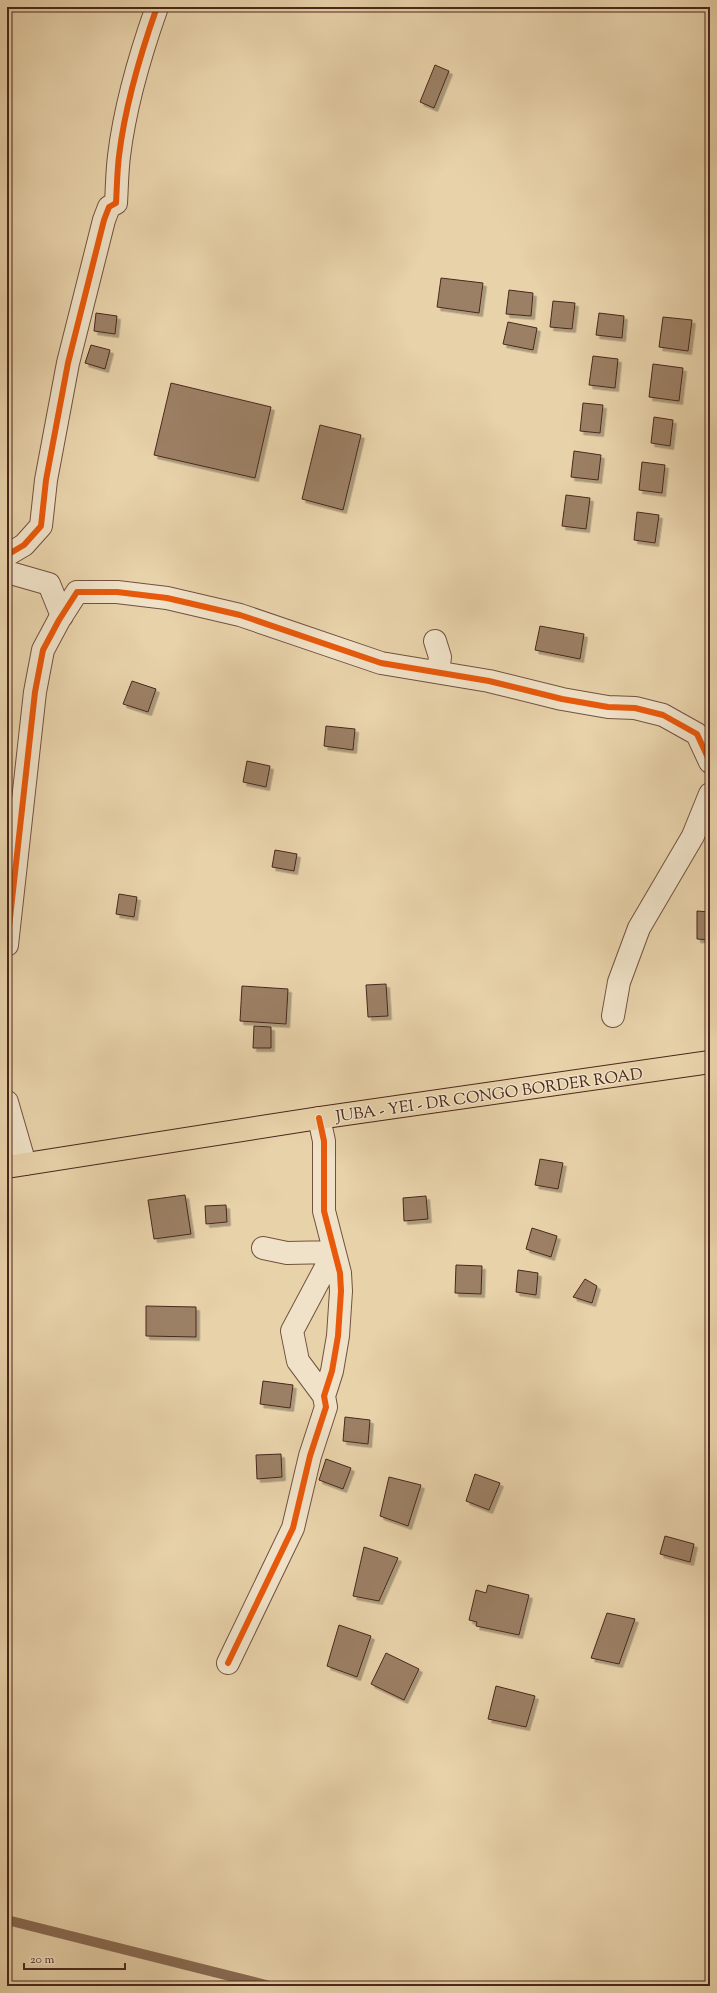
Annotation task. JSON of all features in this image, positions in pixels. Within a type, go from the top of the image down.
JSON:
[{"type":"main road","name":"JUBA - YEI - DR CONGO BORDER ROAD","points":[[16,1165],[319,1118],[710,1062]]},
{"type":"street","points":[[7,555],[24,545],[40,526],[46,480],[68,363],[104,220],[109,207],[116,203],[119,156],[129,106],[143,46],[157,7]]},
{"type":"street","points":[[7,572],[49,584],[62,616]]},
{"type":"street","points":[[7,945],[36,692],[43,650],[77,592],[117,592],[167,598],[240,615],[381,663],[489,681],[608,707],[635,708],[663,715],[696,734],[710,762]]},
{"type":"street","points":[[435,641],[440,657],[438,672]]},
{"type":"street","points":[[681,725],[689,721],[710,724]]},
{"type":"street","points":[[613,1016],[620,982],[638,928],[693,836],[710,794]]},
{"type":"street","points":[[7,1102],[16,1165]]},
{"type":"street","points":[[319,1118],[324,1141],[324,1211],[334,1252],[341,1291],[338,1336],[332,1371],[324,1396]]},
{"type":"street","points":[[263,1248],[287,1253],[334,1252]]},
{"type":"street","points":[[228,1663],[293,1528],[310,1456],[326,1407],[324,1396],[298,1361],[292,1331],[334,1252]]},
{"type":"building","points":[[435,65],[449,71],[434,108],[420,102]]},
{"type":"building","points":[[441,278],[483,283],[479,313],[437,307]]},
{"type":"building","points":[[509,290],[533,293],[531,316],[506,314]]},
{"type":"building","points":[[553,301],[575,303],[572,329],[550,327]]},
{"type":"building","points":[[96,313],[117,316],[115,334],[94,331]]},
{"type":"building","points":[[599,313],[624,316],[622,338],[596,335]]},
{"type":"building","points":[[663,317],[692,320],[688,351],[659,347]]},
{"type":"building","points":[[508,322],[537,328],[533,350],[503,344]]},
{"type":"building","points":[[91,345],[110,350],[105,369],[85,363]]},
{"type":"building","points":[[593,356],[618,359],[615,388],[589,385]]},
{"type":"building","points":[[653,364],[683,368],[679,401],[649,397]]},
{"type":"building","points":[[171,383],[271,407],[255,478],[154,455]]},
{"type":"building","points":[[583,403],[603,405],[600,433],[580,431]]},
{"type":"building","points":[[654,417],[673,420],[670,446],[651,443]]},
{"type":"building","points":[[320,425],[361,435],[343,510],[302,499]]},
{"type":"building","points":[[574,451],[601,455],[598,480],[571,477]]},
{"type":"building","points":[[642,462],[665,465],[662,493],[639,490]]},
{"type":"building","points":[[566,495],[590,498],[586,529],[562,526]]},
{"type":"building","points":[[637,512],[659,515],[655,543],[634,540]]},
{"type":"building","points":[[540,626],[584,634],[580,659],[535,650]]},
{"type":"building","points":[[132,681],[156,689],[148,712],[123,704]]},
{"type":"building","points":[[326,726],[355,729],[353,750],[324,746]]},
{"type":"building","points":[[247,761],[270,766],[266,787],[243,782]]},
{"type":"building","points":[[275,850],[297,854],[294,871],[272,867]]},
{"type":"building","points":[[119,894],[137,897],[134,917],[116,914]]},
{"type":"building","points":[[697,911],[710,912],[710,940],[697,939]]},
{"type":"building","points":[[386,984],[388,1016],[368,1017],[366,985]]},
{"type":"building","points":[[242,986],[288,989],[286,1024],[240,1021]]},
{"type":"building","points":[[254,1026],[271,1027],[271,1048],[253,1048]]},
{"type":"building","points":[[540,1159],[563,1163],[558,1189],[535,1185]]},
{"type":"building","points":[[185,1195],[191,1234],[154,1239],[148,1200]]},
{"type":"building","points":[[426,1196],[428,1219],[404,1221],[403,1198]]},
{"type":"building","points":[[226,1205],[227,1222],[206,1224],[205,1206]]},
{"type":"building","points":[[532,1228],[557,1236],[551,1257],[526,1249]]},
{"type":"building","points":[[456,1265],[482,1266],[481,1294],[455,1293]]},
{"type":"building","points":[[518,1270],[538,1273],[536,1295],[516,1292]]},
{"type":"building","points":[[585,1279],[597,1286],[592,1303],[573,1297]]},
{"type":"building","points":[[146,1306],[196,1307],[196,1337],[146,1336]]},
{"type":"building","points":[[263,1381],[293,1385],[290,1408],[260,1404]]},
{"type":"building","points":[[345,1417],[370,1420],[368,1444],[343,1441]]},
{"type":"building","points":[[281,1454],[282,1477],[257,1479],[256,1455]]},
{"type":"building","points":[[326,1459],[351,1468],[343,1489],[319,1480]]},
{"type":"building","points":[[475,1474],[500,1483],[489,1510],[466,1501]]},
{"type":"building","points":[[389,1477],[421,1485],[408,1526],[380,1516]]},
{"type":"building","points":[[665,1536],[694,1544],[690,1562],[660,1554]]},
{"type":"building","points":[[364,1547],[398,1558],[379,1601],[353,1596]]},
{"type":"building","points":[[488,1585],[529,1595],[519,1635],[476,1626],[477,1622],[469,1620],[476,1590],[486,1593]]},
{"type":"building","points":[[607,1613],[635,1619],[619,1664],[591,1658]]},
{"type":"building","points":[[339,1625],[371,1636],[357,1677],[327,1666]]},
{"type":"building","points":[[386,1653],[419,1669],[404,1700],[371,1684]]},
{"type":"building","points":[[496,1686],[535,1696],[526,1727],[488,1719]]},
{"type":"waterway","points":[[7,1920],[270,1986]]},
{"type":"cycle path","points":[[7,555],[24,545],[41,526],[46,480],[68,363],[104,220],[109,207],[116,203],[118,162],[125,118],[139,62],[157,7]]},
{"type":"cycle path","points":[[7,945],[35,692],[43,650],[59,620],[77,592],[117,592],[167,598],[240,615],[381,663],[489,681],[562,699],[608,707],[635,708],[663,715],[697,734],[710,762]]},
{"type":"cycle path","points":[[228,1663],[293,1528],[310,1456],[326,1407],[324,1396],[332,1371],[338,1336],[341,1291],[340,1273],[324,1211],[324,1141],[319,1118]]}]
